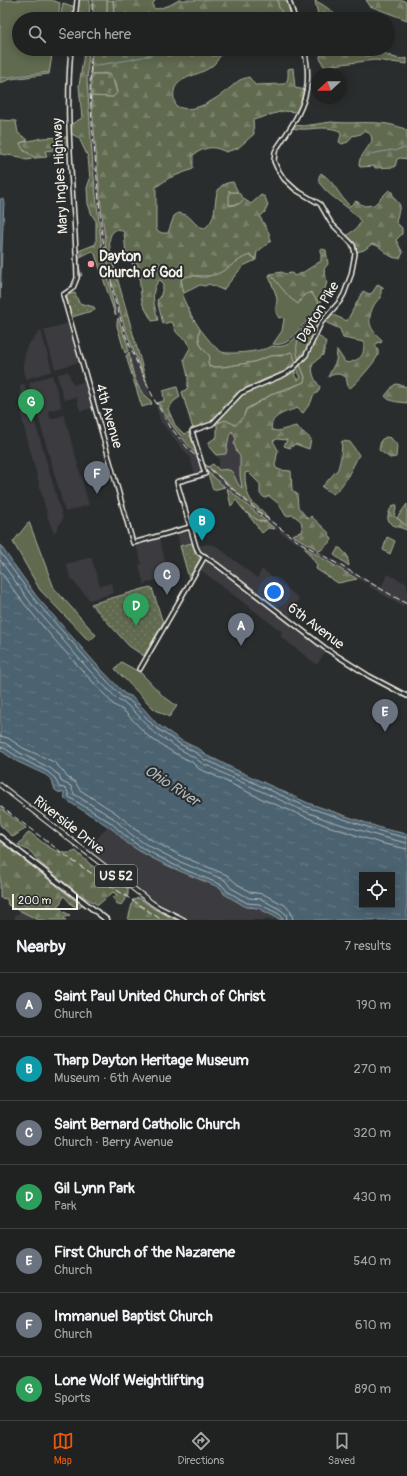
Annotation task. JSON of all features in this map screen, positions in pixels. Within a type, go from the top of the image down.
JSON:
[{"type":"highway","points":[[0,837],[107,920]]},
{"type":"main road","name":"Riverside Drive","points":[[0,785],[147,900],[158,908],[184,920]]},
{"type":"street","points":[[76,12],[77,0]]},
{"type":"street","points":[[289,0],[293,12]]},
{"type":"street","name":"Mary Ingles Highway","points":[[63,295],[73,288],[77,278],[68,107],[71,56]]},
{"type":"street","name":"Dayton Pike","points":[[177,482],[205,474],[192,431],[212,424],[241,393],[285,374],[294,368],[306,354],[321,324],[342,298],[351,275],[355,254],[353,245],[331,223],[321,205],[289,184],[275,165],[275,151],[302,108],[307,91],[305,56]]},
{"type":"street","name":"4th Avenue","points":[[63,295],[133,543],[190,527]]},
{"type":"street","name":"6th Avenue","points":[[177,482],[196,549],[200,554],[205,556],[325,648],[368,676],[407,696]]},
{"type":"street","points":[[140,669],[205,556]]},
{"type":"shaded area","points":[[89,56],[92,56],[91,96],[108,265],[115,296],[126,331],[148,387],[151,401],[145,397],[140,390],[133,372],[128,346],[115,308],[102,250],[93,168],[87,80]]},
{"type":"shaded area","points":[[68,148],[68,154],[47,157],[45,152]]},
{"type":"shaded area","points":[[68,323],[80,362],[55,369],[44,330]]},
{"type":"shaded area","points":[[41,330],[52,371],[26,379],[23,364],[27,346]]},
{"type":"shaded area","points":[[68,371],[73,385],[85,381],[92,408],[80,411],[76,397],[64,400],[57,375]]},
{"type":"shaded area","points":[[52,375],[62,407],[48,411],[51,419],[64,415],[89,505],[65,512],[29,383]]},
{"type":"shaded area","points":[[24,384],[63,519],[54,534],[48,518],[22,419],[20,385]]},
{"type":"shaded area","points":[[156,401],[175,429],[198,457],[196,460],[199,463],[202,472],[195,474],[190,458],[161,422],[156,407]]},
{"type":"shaded area","points":[[232,431],[236,439],[234,443],[237,453],[240,456],[242,489],[239,487],[232,471],[219,470],[216,467],[219,464],[219,459],[216,455],[226,454],[229,436]]},
{"type":"shaded area","points":[[205,463],[279,527],[277,530],[207,471]]},
{"type":"shaded area","points":[[282,529],[367,580],[365,583],[279,532]]},
{"type":"shaded area","points":[[187,530],[191,543],[180,546],[177,533]]},
{"type":"shaded area","points":[[159,538],[169,576],[146,583],[144,585],[139,565],[142,564],[136,545]]},
{"type":"shaded area","points":[[206,544],[215,545],[257,578],[262,569],[299,598],[289,619],[327,649],[317,665],[280,636],[282,632],[198,568],[205,556],[200,554],[196,547]]},
{"type":"shaded area","points":[[91,557],[100,586],[111,583],[114,593],[90,600],[71,579],[66,564]]},
{"type":"shaded area","points":[[388,574],[407,584],[407,599],[403,607],[369,586],[371,582],[381,587]]},
{"type":"shaded area","points":[[108,826],[126,842],[174,870],[221,888],[246,907],[258,908],[281,920],[184,920],[158,907],[86,852]]},
{"type":"shaded area","points":[[35,907],[45,920],[11,920],[15,919],[14,915]]},
{"type":"green space","points":[[0,0],[51,0],[60,3],[59,12],[12,12],[12,56],[52,56],[49,74],[11,79],[0,83]]},
{"type":"green space","points":[[79,0],[90,0],[89,12],[77,12]]},
{"type":"green space","points":[[93,0],[107,0],[107,12],[93,12]]},
{"type":"green space","points":[[107,0],[113,0],[114,12],[107,12]]},
{"type":"green space","points":[[113,0],[156,0],[153,3],[153,8],[157,9],[170,5],[179,0],[278,0],[278,6],[282,12],[114,12]]},
{"type":"green space","points":[[278,0],[287,0],[291,12],[282,12],[278,6]]},
{"type":"green space","points":[[366,0],[403,0],[407,3],[407,20],[395,15],[395,12],[386,12],[370,6]]},
{"type":"green space","points":[[315,1],[333,12],[317,12]]},
{"type":"green space","points":[[63,3],[75,7],[74,12],[61,12]]},
{"type":"green space","points":[[84,56],[89,56],[87,80],[93,168],[102,250],[116,315],[95,254],[92,251],[80,257],[79,266],[82,275],[77,280],[76,252],[96,244],[96,221],[88,204],[87,188],[90,179],[88,157],[79,138],[70,133],[70,125],[82,118],[79,86]]},
{"type":"green space","points":[[92,56],[220,56],[212,66],[184,79],[178,83],[175,88],[174,96],[176,106],[190,109],[212,101],[242,79],[249,77],[255,85],[284,84],[287,80],[288,69],[293,68],[295,88],[306,90],[298,112],[283,111],[253,120],[254,134],[238,148],[226,152],[217,148],[202,150],[193,155],[193,169],[169,178],[156,187],[156,230],[162,233],[168,233],[174,216],[178,213],[187,215],[197,225],[205,228],[211,222],[219,188],[225,184],[233,182],[238,192],[230,192],[229,190],[229,206],[239,204],[244,199],[251,204],[261,195],[265,197],[268,205],[265,212],[260,217],[269,233],[271,241],[257,252],[256,259],[250,255],[217,274],[208,276],[190,276],[181,279],[183,298],[200,329],[199,340],[204,350],[209,355],[209,367],[223,367],[254,362],[270,356],[284,355],[291,352],[295,362],[290,370],[265,379],[241,391],[215,420],[199,428],[193,429],[182,392],[187,389],[188,385],[188,377],[184,359],[190,348],[187,340],[177,333],[173,323],[170,322],[163,324],[157,300],[160,298],[163,287],[162,281],[159,280],[153,295],[158,320],[152,321],[143,305],[139,273],[126,255],[124,232],[118,229],[114,231],[110,237],[111,256],[148,387],[126,331],[115,296],[108,265],[91,96],[113,97],[117,92],[113,80],[109,74],[91,74]]},
{"type":"green space","points":[[320,56],[392,56],[398,59],[407,58],[407,64],[375,60],[325,66]]},
{"type":"green space","points":[[91,74],[109,74],[113,80],[117,93],[113,97],[91,96]]},
{"type":"green space","points":[[0,120],[16,121],[18,133],[28,140],[20,143],[24,151],[31,154],[35,158],[27,160],[21,157],[0,154]]},
{"type":"green space","points":[[331,122],[379,123],[397,126],[407,130],[407,159],[397,159],[395,167],[360,167],[360,159],[372,141],[371,135],[365,130],[361,134],[352,136],[348,142],[342,144],[339,142],[341,135],[340,131],[334,129],[292,128],[294,125],[303,126]]},
{"type":"green space","points":[[67,137],[68,148],[45,151],[47,157],[35,158],[24,150],[20,143],[42,138]]},
{"type":"green space","points":[[321,173],[326,176],[350,206],[356,201],[364,206],[374,205],[389,190],[392,192],[394,198],[400,205],[396,222],[402,228],[402,234],[396,240],[403,253],[400,258],[392,257],[380,247],[372,244],[364,250],[357,252],[353,241],[346,236],[356,229],[361,222],[352,212],[325,190],[319,182],[319,176]]},
{"type":"green space","points":[[228,190],[230,192],[238,192],[244,199],[239,204],[229,205]]},
{"type":"green space","points":[[321,249],[326,250],[328,264],[324,269],[327,282],[320,305],[311,292],[304,295],[298,304],[290,298],[270,274],[282,272],[285,274],[292,273],[294,276],[302,273],[321,261]]},
{"type":"green space","points":[[250,255],[256,260],[243,266],[223,290],[209,284],[205,286],[200,285],[184,293],[181,279],[188,276],[206,277],[243,257]]},
{"type":"green space","points":[[270,274],[298,304],[305,295],[311,292],[328,313],[322,319],[316,317],[310,319],[292,338],[280,344],[273,344],[282,331],[284,319],[282,317],[279,318],[276,313],[277,299],[269,276]]},
{"type":"green space","points":[[378,284],[384,288],[381,289],[381,298],[373,307],[370,322],[372,329],[382,340],[381,343],[378,342],[375,346],[378,351],[378,355],[366,372],[350,388],[348,387],[346,377],[344,376],[337,374],[328,377],[336,361],[337,350],[345,362],[349,363],[357,360],[361,356],[363,353],[364,342],[343,338],[340,329],[327,323],[326,321],[331,314],[347,321],[363,291],[369,294],[372,293]]},
{"type":"green space","points":[[75,293],[79,303],[94,307],[95,310],[72,317],[66,295]]},
{"type":"green space","points":[[118,318],[128,346],[128,351],[125,353],[117,326]]},
{"type":"green space","points":[[316,321],[318,325],[313,335],[307,327],[298,337],[299,360],[290,370],[291,352],[284,355],[270,356],[254,362],[223,367],[209,367],[206,352],[199,342],[200,329],[213,345],[222,352],[226,353],[247,352],[272,346],[280,347],[291,342],[307,324]]},
{"type":"green space","points":[[307,327],[313,335],[308,347],[299,360],[297,356],[297,342]]},
{"type":"green space","points":[[316,336],[319,336],[326,342],[323,355],[313,363],[312,370],[320,387],[318,392],[313,396],[311,402],[303,413],[297,408],[279,415],[273,421],[272,430],[278,431],[296,426],[311,439],[309,449],[295,444],[290,448],[284,446],[287,440],[277,439],[273,441],[278,450],[275,465],[276,468],[291,471],[292,490],[297,494],[298,507],[308,519],[311,516],[328,532],[332,540],[320,551],[292,535],[303,531],[301,521],[293,515],[286,516],[279,504],[269,496],[265,498],[260,494],[260,484],[248,472],[245,473],[246,489],[253,503],[262,510],[268,519],[208,467],[213,464],[219,470],[231,471],[242,488],[240,456],[237,453],[234,443],[236,439],[232,431],[229,436],[226,454],[216,455],[209,447],[209,442],[217,437],[216,424],[225,420],[236,425],[244,416],[246,410],[276,392],[286,390],[304,382],[305,377],[300,364]]},
{"type":"green space","points":[[129,352],[131,365],[138,386],[152,404],[142,407],[126,356]]},
{"type":"green space","points":[[300,364],[305,377],[304,382],[276,392],[246,409],[244,416],[236,426],[227,421],[217,422],[241,395],[288,375],[294,370],[297,380],[301,378],[296,368]]},
{"type":"green space","points":[[397,384],[407,387],[407,403],[392,401],[385,396],[394,385]]},
{"type":"green space","points":[[177,387],[180,397],[174,401],[168,409],[175,425],[184,434],[190,432],[198,457],[175,429],[157,403],[164,401],[163,391]]},
{"type":"green space","points":[[386,437],[391,438],[397,445],[396,457],[390,458],[379,450],[381,440]]},
{"type":"green space","points":[[342,441],[350,442],[359,455],[345,481],[333,494],[322,487],[338,469],[341,457]]},
{"type":"green space","points":[[207,471],[225,487],[213,490]]},
{"type":"green space","points":[[227,488],[267,522],[253,518],[245,512],[236,500],[231,506]]},
{"type":"green space","points":[[407,504],[407,526],[397,518]]},
{"type":"green space","points":[[394,505],[397,505],[394,516],[407,526],[407,530],[393,525],[388,520],[389,512]]},
{"type":"green space","points":[[247,513],[259,521],[267,522],[275,529],[268,528],[262,533]]},
{"type":"green space","points":[[29,522],[54,588],[96,635],[89,641],[40,590],[13,542]]},
{"type":"green space","points":[[387,537],[395,541],[390,554],[383,550]]},
{"type":"green space","points":[[192,543],[195,552],[201,557],[189,578],[180,546]]},
{"type":"green space","points":[[304,547],[357,579],[338,583],[316,569],[317,565]]},
{"type":"green space","points":[[338,548],[340,548],[347,555],[349,566],[334,555]]},
{"type":"green space","points":[[150,587],[152,588],[162,620],[164,621],[144,656],[129,646],[91,604]]},
{"type":"green space","points":[[121,662],[141,673],[163,696],[177,706],[169,717],[154,709],[115,669]]},
{"type":"green space","points":[[0,808],[26,828],[13,837],[0,825]]},
{"type":"green space","points":[[29,832],[45,845],[57,851],[69,853],[76,851],[91,865],[128,889],[128,895],[121,905],[116,903],[113,898],[117,895],[113,892],[98,905],[80,895],[39,862],[31,852],[18,845]]},
{"type":"green space","points":[[0,841],[82,906],[79,908],[72,905],[64,896],[58,907],[70,915],[64,918],[66,920],[39,920],[8,905],[7,899],[0,898]]},
{"type":"green space","points":[[139,898],[154,909],[177,920],[128,920],[133,900]]},
{"type":"water","points":[[0,199],[4,199],[0,299]]},
{"type":"water","name":"Ohio River","points":[[0,545],[37,597],[96,664],[125,694],[131,696],[157,724],[182,741],[201,750],[207,756],[308,803],[384,829],[407,834],[407,920],[281,920],[258,908],[246,907],[224,894],[221,888],[149,857],[127,843],[112,829],[65,799],[64,793],[55,790],[52,780],[46,775],[16,761],[0,750]]},
{"type":"waterway","points":[[96,65],[145,56]]},
{"type":"waterway","points":[[0,78],[49,72]]},
{"type":"waterway","points":[[370,154],[407,148]]},
{"type":"railway","points":[[92,0],[92,12]]},
{"type":"railway","points":[[91,56],[90,93],[92,123],[102,234],[107,263],[114,297],[125,334],[155,401],[171,428],[190,451],[257,511],[296,540],[407,604]]},
{"type":"railway","points":[[0,806],[73,861],[162,920]]},
{"type":"place","name":"Dayton Church of God","points":[[91,264]]},
{"type":"place","name":"Lone Wolf Weightlifting","points":[[31,422]]},
{"type":"place","name":"Immanuel Baptist Church","points":[[97,494]]},
{"type":"place","name":"Tharp Dayton Heritage Museum","points":[[202,541]]},
{"type":"place","name":"Saint Bernard Catholic Church","points":[[167,595]]},
{"type":"place","name":"Gil Lynn Park","points":[[136,626]]},
{"type":"place","name":"Saint Paul United Church of Christ","points":[[241,646]]},
{"type":"place","name":"First Church of the Nazarene","points":[[385,732]]}]
